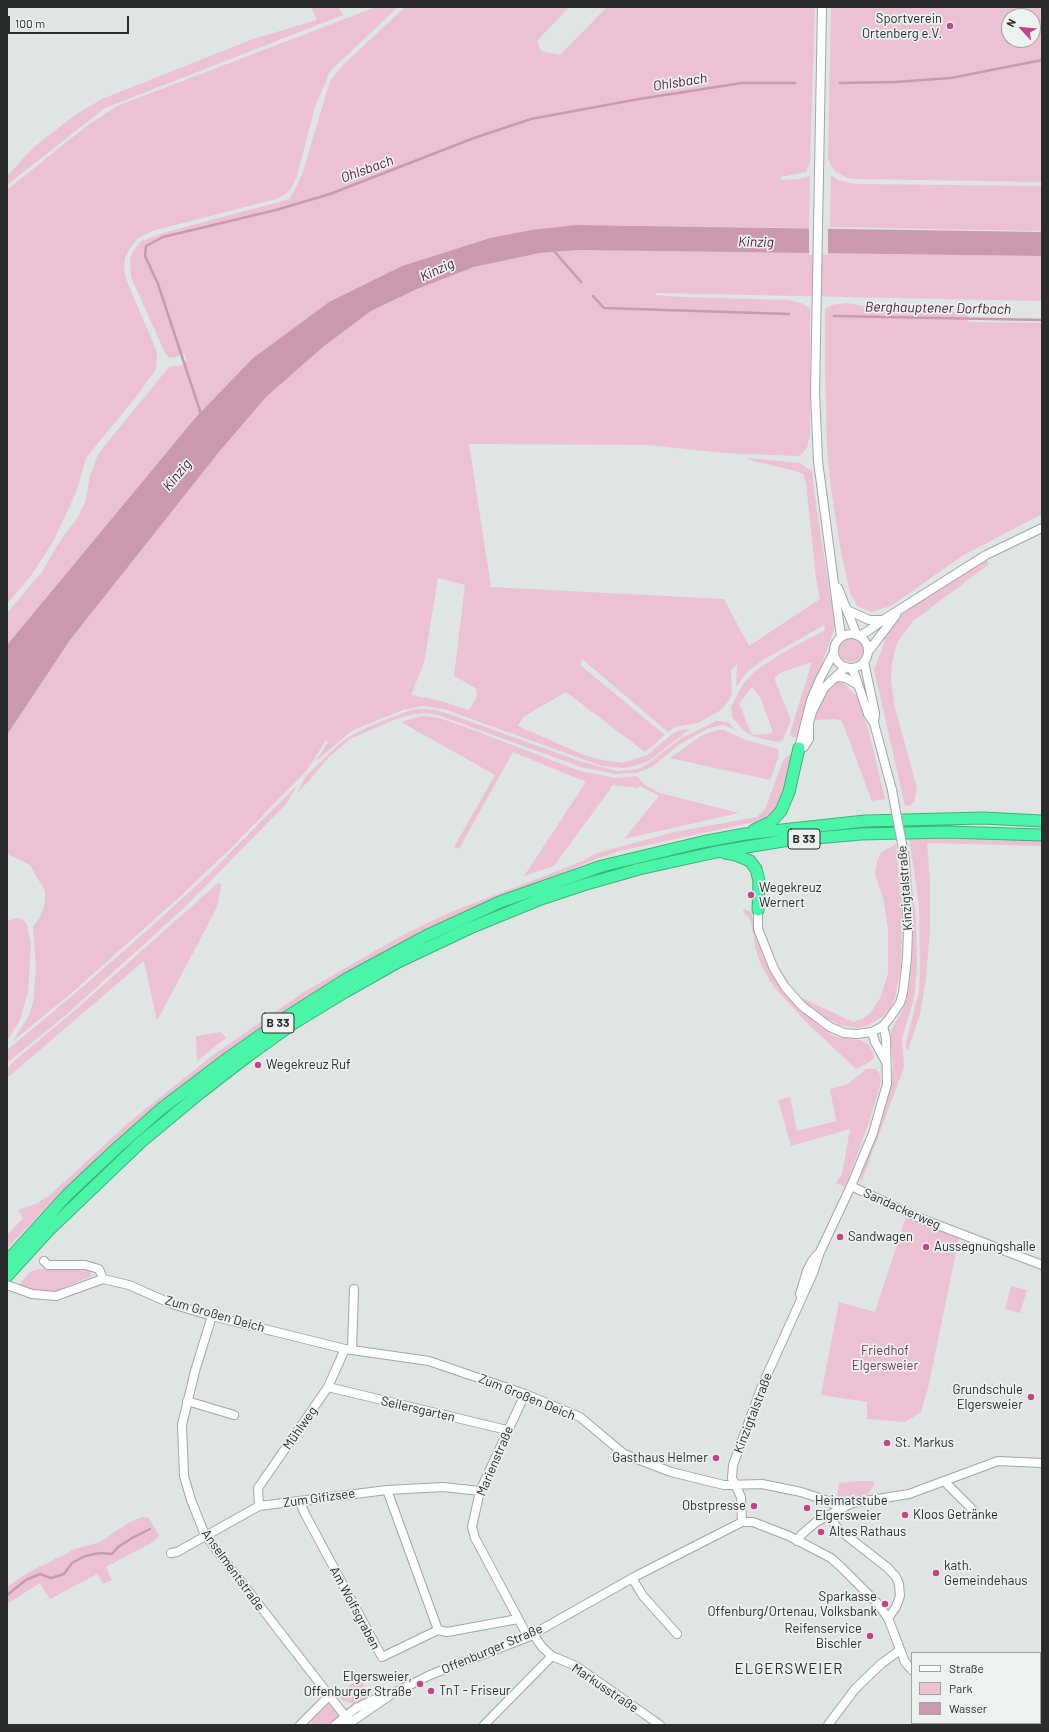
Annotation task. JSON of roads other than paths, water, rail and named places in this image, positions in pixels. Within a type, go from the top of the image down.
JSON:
[{"type":"highway","name":"B 33","points":[[745,834],[771,822],[781,811],[789,792],[799,748]]},
{"type":"highway","name":"B 33","points":[[7,1261],[67,1195],[161,1109],[222,1062],[282,1020],[348,978],[460,919],[500,902],[602,866],[702,842],[745,834],[865,821],[983,818],[1042,821]]},
{"type":"highway","name":"B 33","points":[[8,1275],[86,1193],[141,1142],[200,1093],[248,1056],[294,1024],[345,992],[398,962],[462,931],[541,899],[639,869],[716,852],[783,841],[861,834],[948,832],[1042,835]]},
{"type":"highway","points":[[716,852],[736,854],[750,862],[756,869],[759,881],[758,910]]},
{"type":"street","points":[[799,748],[811,700],[834,652],[836,644],[841,637],[818,461],[815,393],[822,7]]},
{"type":"street","points":[[841,637],[868,632],[923,593],[986,555],[1042,528]]},
{"type":"street","points":[[835,582],[856,634],[866,642],[868,652]]},
{"type":"street","points":[[847,610],[869,620],[883,620]]},
{"type":"street","points":[[799,748],[804,747],[809,739],[809,723],[812,712],[824,688],[830,681],[849,667],[864,662],[868,652],[901,610]]},
{"type":"street","points":[[834,652],[838,661],[849,667]]},
{"type":"street","name":"Kinzigtalstraße","points":[[864,662],[876,713],[874,723]]},
{"type":"street","name":"Kinzigtalstraße","points":[[849,667],[858,685],[868,714],[874,723],[892,790],[905,860],[908,930],[905,984],[900,1003],[883,1026],[872,1032],[875,1042],[887,1063]]},
{"type":"street","points":[[830,681],[841,677],[858,685]]},
{"type":"street","points":[[758,910],[758,930],[784,987],[815,1017],[830,1027],[844,1033],[857,1034],[872,1032]]},
{"type":"street","name":"Kinzigtalstraße","points":[[742,1522],[741,1497],[735,1486],[732,1472],[738,1450],[759,1393],[798,1307],[807,1271],[812,1260],[820,1252],[851,1186],[873,1133],[887,1084],[886,1038],[883,1026]]},
{"type":"street","name":"Sandackerweg","points":[[851,1186],[917,1217],[1042,1265]]},
{"type":"street","points":[[7,1285],[32,1294],[56,1296],[103,1279],[99,1269],[85,1265],[48,1265],[44,1261]]},
{"type":"street","name":"Zum Großen Deich","points":[[103,1279],[129,1285],[172,1304],[212,1316],[348,1350],[429,1361],[525,1394],[580,1418],[624,1454],[671,1472],[724,1485],[735,1486],[762,1484],[801,1492],[828,1501],[840,1508]]},
{"type":"street","points":[[348,1350],[354,1289]]},
{"type":"street","name":"Anselmentstraße","points":[[212,1316],[187,1401],[182,1425],[184,1476],[190,1500],[205,1536],[330,1695],[349,1722]]},
{"type":"street","name":"Mühlweg","points":[[259,1506],[258,1488],[328,1387],[348,1350]]},
{"type":"street","name":"Seilersgarten","points":[[328,1387],[507,1430]]},
{"type":"street","name":"Marienstraße","points":[[525,1394],[480,1491],[472,1527],[476,1538],[518,1619],[530,1636]]},
{"type":"street","points":[[187,1401],[234,1415]]},
{"type":"street","points":[[798,1541],[807,1529],[840,1508],[852,1503],[909,1494],[945,1482],[998,1461],[1042,1463]]},
{"type":"street","points":[[945,1482],[974,1511]]},
{"type":"street","name":"Zum Gifizsee","points":[[171,1552],[176,1552],[259,1506],[387,1490],[443,1487],[480,1491]]},
{"type":"street","points":[[387,1490],[438,1630]]},
{"type":"street","name":"Am Wolfsgraben","points":[[300,1502],[382,1657],[438,1630],[447,1632],[518,1619]]},
{"type":"street","points":[[828,1515],[843,1533],[888,1568],[896,1577],[899,1584],[900,1596],[896,1607],[888,1618]]},
{"type":"street","points":[[742,1522],[752,1522],[766,1527],[831,1558],[862,1586],[888,1618],[905,1662],[911,1669]]},
{"type":"street","name":"Offenburger Straße","points":[[335,1725],[349,1722],[367,1702],[392,1694],[430,1675],[530,1636],[632,1578],[742,1522]]},
{"type":"street","points":[[632,1578],[643,1596],[677,1634]]},
{"type":"street","name":"Markusstraße","points":[[530,1636],[552,1656],[576,1666],[660,1725]]},
{"type":"street","points":[[828,1725],[855,1688],[881,1664],[900,1650]]},
{"type":"street","points":[[484,1725],[552,1656]]},
{"type":"street","points":[[300,1725],[330,1695]]},
{"type":"water","name":"Kinzig","points":[[576,225],[1042,232],[1042,256],[577,250],[540,253],[474,267],[417,289],[371,311],[323,347],[266,397],[219,452],[70,640],[7,735],[7,645],[196,417],[253,358],[329,302],[402,266],[490,238],[532,230]]},
{"type":"waterway","name":"Ohlsbach","points":[[840,83],[895,82],[951,78],[1042,60]]},
{"type":"waterway","name":"Ohlsbach","points":[[201,414],[158,284],[145,256],[146,246],[163,237],[276,210],[330,194],[474,138],[531,119],[639,99],[742,83],[795,83]]},
{"type":"waterway","name":"Berghauptener Dorfbach","points":[[554,251],[581,282]]},
{"type":"waterway","name":"Berghauptener Dorfbach","points":[[593,296],[604,308],[789,314]]},
{"type":"waterway","name":"Berghauptener Dorfbach","points":[[834,316],[1042,320]]},
{"type":"waterway","points":[[7,1595],[26,1580],[40,1574],[51,1578],[64,1574],[72,1563],[85,1556],[100,1553],[112,1554],[118,1547],[150,1529]]},
{"type":"place","name":"Sportverein Ortenberg e.V.","points":[[950,26]]},
{"type":"place","name":"Wegekreuz Wernert","points":[[751,895]]},
{"type":"place","name":"Wegekreuz Ruf","points":[[258,1065]]},
{"type":"place","name":"Sandwagen","points":[[840,1237]]},
{"type":"place","name":"Aussegnungshalle","points":[[926,1247]]},
{"type":"place","name":"Grundschule Elgersweier","points":[[1031,1397]]},
{"type":"place","name":"St. Markus","points":[[887,1443]]},
{"type":"place","name":"Gasthaus Helmer","points":[[716,1458]]},
{"type":"place","name":"Obstpresse","points":[[754,1506]]},
{"type":"place","name":"Heimatstube Elgersweier","points":[[807,1508]]},
{"type":"place","name":"Kloos Getränke","points":[[905,1515]]},
{"type":"place","name":"Altes Rathaus","points":[[821,1532]]},
{"type":"place","name":"kath. Gemeindehaus","points":[[936,1573]]},
{"type":"place","name":"Sparkasse Offenburg/Ortenau, Volksbank","points":[[885,1604]]},
{"type":"place","name":"Reifenservice Bischler","points":[[870,1636]]},
{"type":"place","name":"Elgersweier, Offenburger Straße","points":[[420,1684]]},
{"type":"place","name":"TnT - Friseur","points":[[431,1691]]},
{"type":"district","name":"ELGERSWEIER","points":[[789,1669]]},
{"type":"park label","name":"Friedhof Elgersweier","points":[[885,1358]]}]
